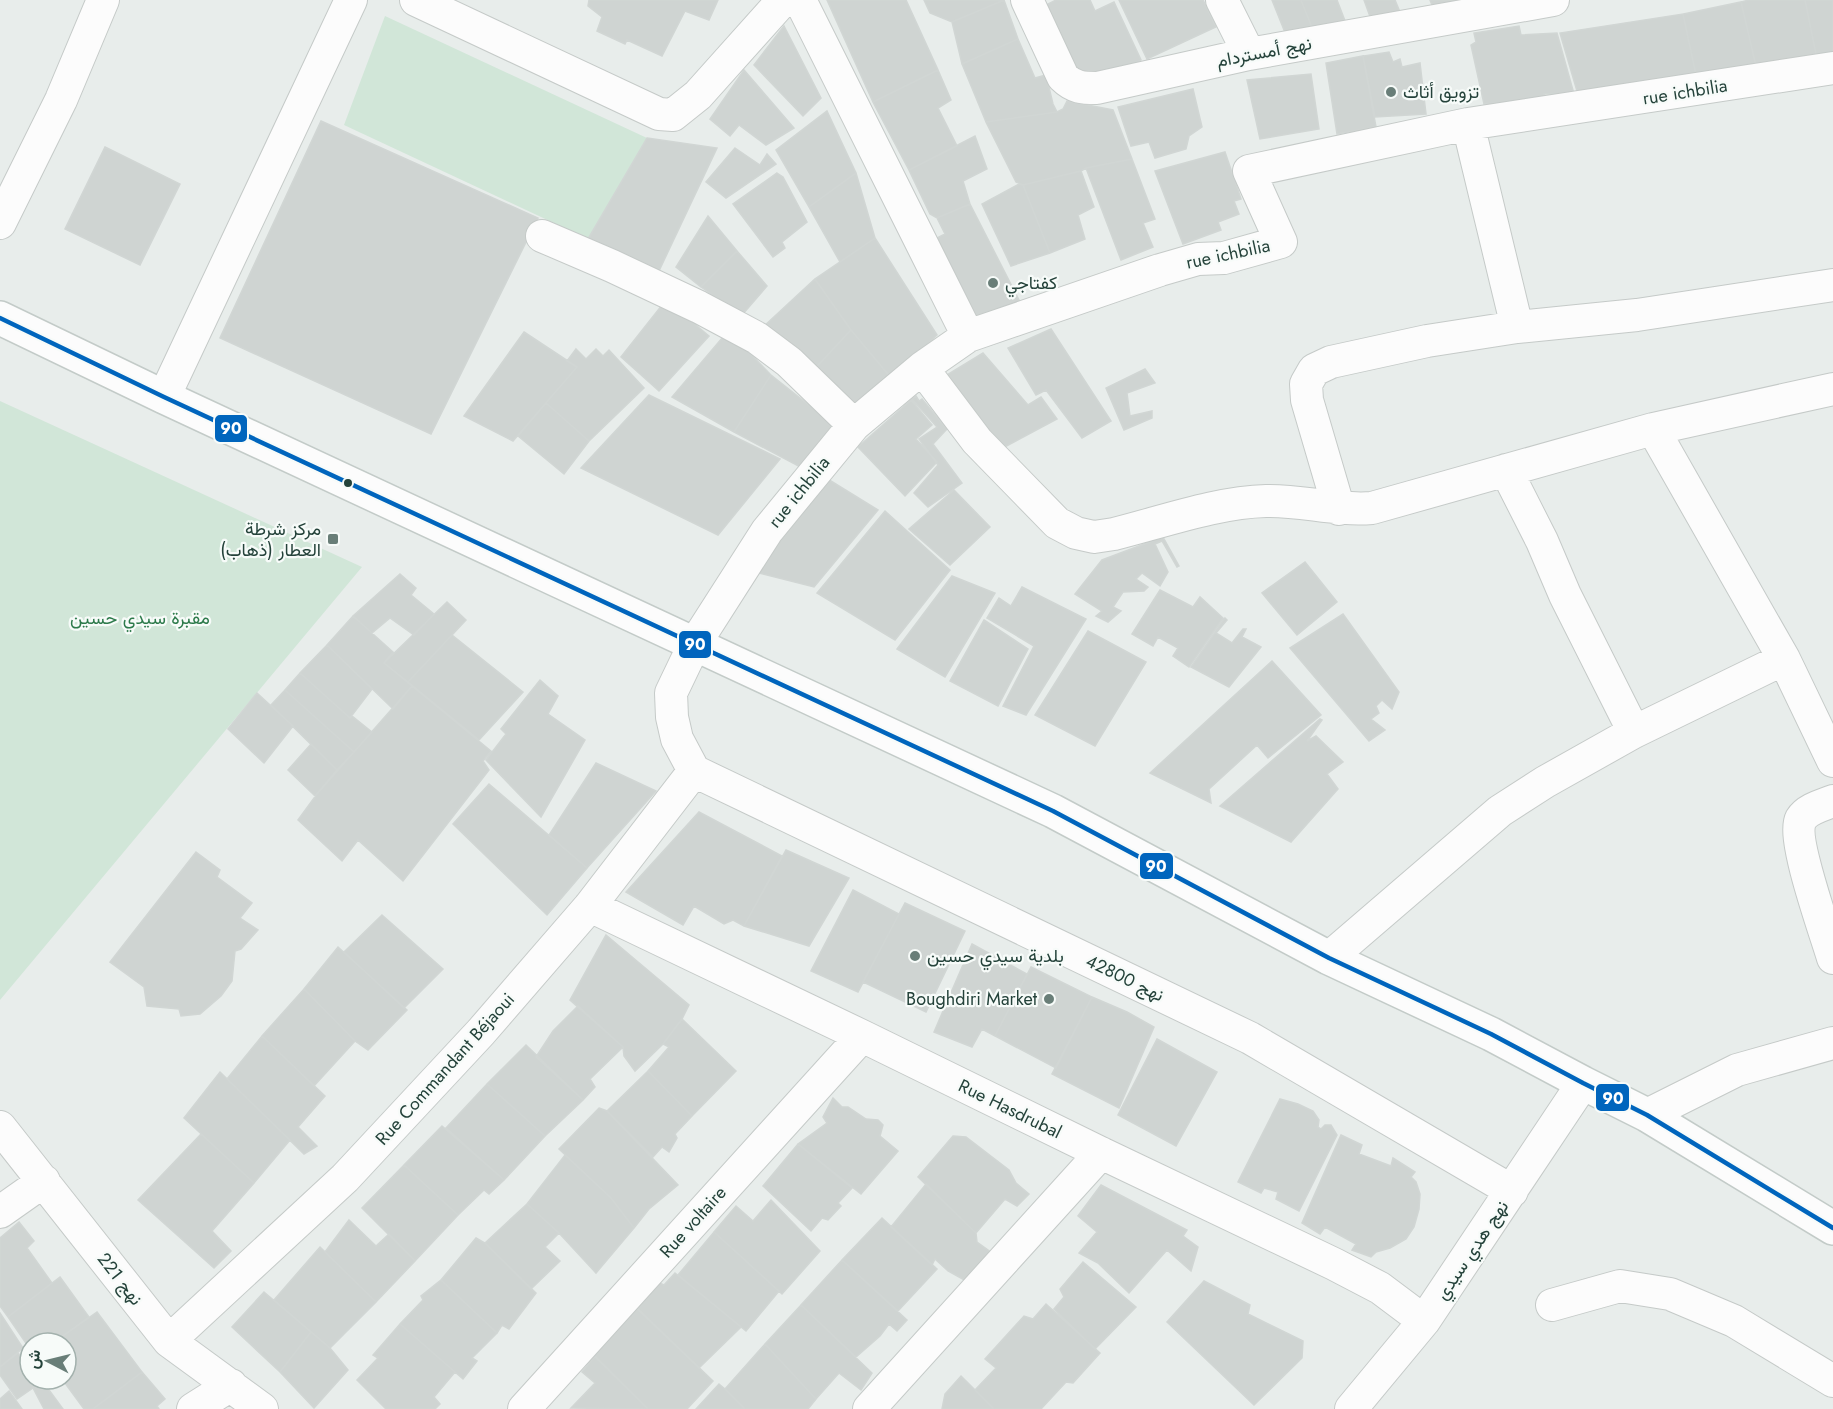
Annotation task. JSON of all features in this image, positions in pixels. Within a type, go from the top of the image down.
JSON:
[{"type":"main road","points":[[0,318],[164,398],[1053,811],[1329,958],[1491,1034],[1647,1115],[1833,1228]]},
{"type":"street","points":[[0,223],[61,100],[104,0]]},
{"type":"street","points":[[164,398],[351,0]]},
{"type":"street","points":[[416,0],[659,114],[673,115],[698,94],[783,0]]},
{"type":"street","points":[[800,0],[968,336]]},
{"type":"street","name":"نهج أمستردام","points":[[1027,0],[1063,77],[1071,85],[1081,88],[1097,87],[1249,54],[1415,12],[1553,0]]},
{"type":"street","points":[[1222,0],[1249,54]]},
{"type":"street","name":"rue ichbilia","points":[[694,771],[677,739],[672,717],[671,693],[693,645],[767,531],[854,425],[922,368],[968,336],[1160,270],[1198,259],[1224,258],[1281,242],[1249,171],[1468,124],[1833,68]]},
{"type":"street","points":[[1468,124],[1517,327]]},
{"type":"street","points":[[542,236],[645,281],[757,338],[789,362],[854,425]]},
{"type":"street","points":[[1339,509],[1307,400],[1306,384],[1314,370],[1331,362],[1428,341],[1517,327],[1636,315],[1833,285]]},
{"type":"street","points":[[922,368],[977,441],[1057,523],[1076,533],[1094,537],[1236,503],[1268,501],[1339,509],[1372,508],[1653,429],[1833,390]]},
{"type":"street","points":[[1653,429],[1784,659],[1833,761]]},
{"type":"street","points":[[1506,470],[1542,541],[1565,596],[1634,732]]},
{"type":"street","points":[[1329,958],[1500,811],[1545,782],[1634,732],[1784,659]]},
{"type":"street","name":"Rue Commandant Béjaoui","points":[[169,1341],[345,1178],[481,1032],[590,906],[694,771]]},
{"type":"street","name":"نهج 42800","points":[[694,771],[1250,1038],[1512,1191]]},
{"type":"street","points":[[1833,801],[1806,814],[1799,827],[1807,875],[1833,958]]},
{"type":"street","name":"Rue Hasdrubal","points":[[590,906],[862,1036],[1101,1154],[1334,1264],[1380,1288],[1424,1321]]},
{"type":"street","name":"Rue voltaire","points":[[524,1409],[862,1036]]},
{"type":"street","points":[[1647,1115],[1737,1070],[1833,1043]]},
{"type":"street","name":"نهج هدي سيدي","points":[[1351,1409],[1424,1321],[1583,1083]]},
{"type":"street","name":"نهج 221","points":[[0,1126],[169,1341],[262,1409]]},
{"type":"street","points":[[869,1409],[1101,1154]]},
{"type":"street","points":[[0,1212],[44,1182]]},
{"type":"street","points":[[1552,1305],[1620,1286],[1670,1294],[1734,1321],[1833,1381]]},
{"type":"street","points":[[194,1409],[231,1385]]},
{"type":"green space","points":[[385,16],[647,138],[588,239],[344,125]]},
{"type":"green space","name":"مقبرة سيدي حسين","points":[[0,401],[362,567],[0,1000]]},
{"type":"building","points":[[589,0],[718,0],[709,20],[685,11],[662,56],[627,40],[625,44],[597,31],[602,17],[588,6]]},
{"type":"building","points":[[827,0],[906,0],[938,70],[873,102]]},
{"type":"building","points":[[924,0],[1004,0],[952,22],[930,13]]},
{"type":"building","points":[[1004,0],[1018,39],[962,64],[952,22]]},
{"type":"building","points":[[1056,0],[1090,0],[1095,11],[1114,2],[1141,60],[1104,77],[1076,76],[1044,6]]},
{"type":"building","points":[[1119,0],[1203,0],[1216,27],[1147,59]]},
{"type":"building","points":[[1272,0],[1301,0],[1315,35],[1288,40]]},
{"type":"building","points":[[1301,0],[1337,0],[1347,26],[1315,35]]},
{"type":"building","points":[[1364,0],[1395,0],[1400,12],[1372,22]]},
{"type":"building","points":[[1430,0],[1454,0],[1457,9],[1436,15]]},
{"type":"building","points":[[1805,0],[1817,59],[1756,66],[1741,2]]},
{"type":"building","points":[[1805,0],[1833,0],[1833,55],[1817,59]]},
{"type":"building","points":[[1741,2],[1756,66],[1696,75],[1683,14]]},
{"type":"building","points":[[1683,14],[1696,75],[1579,98],[1560,33]]},
{"type":"building","points":[[784,26],[821,98],[803,116],[754,65]]},
{"type":"building","points":[[1519,26],[1521,35],[1557,33],[1574,94],[1544,94],[1545,100],[1484,104],[1471,45],[1476,42],[1474,33]]},
{"type":"building","points":[[1018,39],[1035,78],[1046,75],[1057,112],[986,122],[962,64]]},
{"type":"building","points":[[1389,52],[1393,62],[1400,59],[1402,67],[1420,63],[1426,114],[1375,117],[1363,56]]},
{"type":"building","points":[[1363,56],[1376,127],[1337,134],[1326,63]]},
{"type":"building","points":[[744,70],[794,128],[766,145],[739,125],[730,136],[710,119]]},
{"type":"building","points":[[938,70],[951,100],[938,108],[957,146],[909,170],[873,102]]},
{"type":"building","points":[[1311,74],[1319,129],[1260,139],[1247,80]]},
{"type":"building","points":[[1193,89],[1202,127],[1189,136],[1186,149],[1155,158],[1149,142],[1131,146],[1118,107]]},
{"type":"building","points":[[1067,101],[1113,110],[1132,159],[1086,168],[1023,185],[1016,182],[986,122],[1057,112],[1063,109]]},
{"type":"building","points":[[827,111],[856,173],[809,207],[776,150]]},
{"type":"building","points":[[321,121],[538,218],[431,434],[220,338]]},
{"type":"building","points":[[975,136],[987,169],[963,181],[970,204],[937,218],[930,214],[909,170]]},
{"type":"building","points":[[647,138],[717,148],[658,273],[588,239]]},
{"type":"building","points":[[105,147],[180,184],[140,265],[65,229]]},
{"type":"building","points":[[735,148],[760,165],[767,154],[776,164],[726,198],[706,182]]},
{"type":"building","points":[[1225,152],[1241,199],[1234,201],[1239,214],[1218,222],[1221,230],[1183,244],[1155,171]]},
{"type":"building","points":[[1132,159],[1155,219],[1143,223],[1153,247],[1121,260],[1086,168]]},
{"type":"building","points":[[1081,171],[1094,207],[1078,215],[1085,239],[1050,253],[1023,185]]},
{"type":"building","points":[[777,173],[783,177],[807,222],[782,242],[785,248],[773,257],[733,204]]},
{"type":"building","points":[[856,173],[875,238],[840,262],[809,207]]},
{"type":"building","points":[[1019,184],[1023,185],[1050,253],[1011,266],[982,204]]},
{"type":"building","points":[[970,204],[1021,304],[974,328],[931,241],[945,234],[937,218]]},
{"type":"building","points":[[708,216],[737,251],[701,287],[676,267]]},
{"type":"building","points":[[875,238],[937,335],[892,379],[851,330],[815,279]]},
{"type":"building","points":[[737,251],[767,286],[742,315],[701,287]]},
{"type":"building","points":[[815,279],[851,330],[808,376],[761,329]]},
{"type":"building","points":[[666,300],[709,336],[659,391],[621,357]]},
{"type":"building","points":[[1051,329],[1111,421],[1082,438],[1046,390],[1036,395],[1008,348]]},
{"type":"building","points":[[851,330],[892,379],[853,419],[808,376]]},
{"type":"building","points":[[728,331],[771,375],[734,432],[672,397]]},
{"type":"building","points":[[524,332],[577,367],[513,441],[464,416]]},
{"type":"building","points":[[576,349],[586,359],[596,349],[603,356],[609,350],[644,388],[589,441],[546,403],[577,367],[567,361]]},
{"type":"building","points":[[983,353],[1028,405],[1041,397],[1057,419],[997,451],[942,378]]},
{"type":"building","points":[[1145,369],[1155,383],[1127,393],[1130,416],[1152,411],[1152,418],[1124,430],[1106,388]]},
{"type":"building","points":[[771,375],[839,429],[808,471],[734,432]]},
{"type":"building","points":[[649,395],[780,459],[718,535],[581,468]]},
{"type":"building","points":[[916,396],[919,401],[922,399],[947,429],[933,444],[962,483],[928,507],[914,493],[938,465],[919,439],[937,427],[912,399]]},
{"type":"building","points":[[911,400],[932,425],[916,439],[937,462],[905,496],[858,447]]},
{"type":"building","points":[[546,403],[589,441],[564,474],[518,436]]},
{"type":"building","points":[[826,478],[878,510],[814,587],[755,572]]},
{"type":"building","points":[[954,490],[990,527],[950,565],[909,529]]},
{"type":"building","points":[[885,511],[950,570],[895,640],[817,593]]},
{"type":"building","points":[[1163,537],[1179,566],[1177,567],[1162,541],[1155,544],[1168,572],[1160,586],[1142,573],[1136,579],[1148,587],[1144,591],[1123,592],[1113,607],[1121,611],[1108,622],[1096,616],[1102,611],[1075,594],[1102,560]]},
{"type":"building","points":[[1305,562],[1337,602],[1297,635],[1262,593]]},
{"type":"building","points":[[400,574],[416,588],[411,595],[434,614],[414,635],[390,618],[372,633],[353,616]]},
{"type":"building","points":[[952,576],[995,593],[945,677],[897,649]]},
{"type":"building","points":[[1022,587],[1086,619],[1026,715],[1003,706],[1034,646],[987,618],[999,598],[1011,606]]},
{"type":"building","points":[[1160,590],[1193,607],[1200,597],[1223,618],[1189,667],[1173,656],[1178,648],[1158,637],[1153,646],[1132,634]]},
{"type":"building","points":[[447,602],[466,620],[408,682],[384,663]]},
{"type":"building","points":[[1343,614],[1399,692],[1392,709],[1382,700],[1376,706],[1379,713],[1371,719],[1385,730],[1369,741],[1290,648]]},
{"type":"building","points":[[353,616],[393,652],[384,663],[412,686],[393,709],[327,645]]},
{"type":"building","points":[[1225,618],[1227,620],[1216,633],[1232,643],[1243,629],[1246,629],[1242,637],[1261,647],[1229,687],[1191,667]]},
{"type":"building","points":[[984,620],[1028,649],[998,706],[950,681]]},
{"type":"building","points":[[1088,631],[1146,662],[1095,746],[1035,715]]},
{"type":"building","points":[[452,635],[523,692],[479,740],[408,682]]},
{"type":"building","points":[[327,645],[372,689],[350,718],[300,673]]},
{"type":"building","points":[[1272,661],[1321,715],[1268,758],[1257,745],[1209,789],[1211,803],[1150,773]]},
{"type":"building","points":[[300,673],[350,718],[352,716],[372,732],[354,752],[285,690]]},
{"type":"building","points":[[540,680],[558,696],[548,714],[585,740],[541,817],[486,760],[506,734],[501,729]]},
{"type":"building","points":[[412,686],[491,751],[483,761],[489,770],[403,881],[358,840],[342,861],[298,820],[317,794]]},
{"type":"building","points":[[285,690],[354,752],[337,770],[271,705]]},
{"type":"building","points":[[257,693],[293,726],[264,763],[228,729]]},
{"type":"building","points":[[1320,719],[1322,720],[1307,741],[1316,736],[1343,762],[1327,774],[1338,789],[1291,842],[1220,806]]},
{"type":"building","points":[[311,744],[337,770],[315,796],[288,770]]},
{"type":"building","points":[[596,763],[656,791],[587,868],[549,835]]},
{"type":"building","points":[[489,784],[587,868],[547,915],[453,824]]},
{"type":"building","points":[[699,812],[782,856],[744,926],[733,920],[724,924],[694,906],[683,925],[626,892]]},
{"type":"building","points":[[786,850],[849,878],[809,946],[744,926]]},
{"type":"building","points":[[196,852],[220,870],[217,877],[252,903],[240,918],[258,930],[241,949],[235,951],[232,981],[221,996],[200,1014],[181,1016],[179,1009],[147,1006],[144,987],[110,962]]},
{"type":"building","points":[[853,890],[899,914],[858,992],[811,971]]},
{"type":"building","name":"بلدية سيدي حسين","points":[[905,903],[965,931],[926,1012],[863,982]]},
{"type":"building","points":[[382,915],[443,969],[404,1008],[344,952]]},
{"type":"building","points":[[606,935],[689,1005],[682,1019],[663,1044],[635,1071],[624,1056],[623,1047],[570,1000]]},
{"type":"building","points":[[972,944],[1027,974],[995,1036],[982,1029],[972,1047],[934,1032]]},
{"type":"building","points":[[338,947],[407,1010],[368,1050],[355,1041],[304,989]]},
{"type":"building","points":[[1031,967],[1092,997],[1056,1068],[995,1036]]},
{"type":"building","points":[[304,989],[355,1041],[314,1086],[262,1036]]},
{"type":"building","points":[[1092,997],[1154,1027],[1119,1108],[1052,1074]]},
{"type":"building","points":[[578,1006],[623,1047],[590,1079],[595,1087],[583,1100],[536,1057],[553,1031]]},
{"type":"building","points":[[682,1019],[736,1071],[692,1116],[648,1071],[669,1047],[663,1044]]},
{"type":"building","points":[[262,1036],[325,1096],[298,1127],[317,1146],[304,1154],[227,1079]]},
{"type":"building","points":[[1157,1039],[1217,1072],[1176,1146],[1118,1115]]},
{"type":"building","points":[[526,1045],[583,1100],[545,1136],[487,1084]]},
{"type":"building","points":[[648,1071],[692,1116],[675,1134],[677,1138],[669,1152],[662,1147],[653,1157],[607,1111]]},
{"type":"building","points":[[220,1072],[290,1140],[254,1183],[184,1118]]},
{"type":"building","points":[[487,1084],[545,1136],[504,1180],[446,1128]]},
{"type":"building","points":[[833,1098],[842,1107],[848,1107],[866,1119],[878,1120],[883,1125],[880,1136],[898,1151],[861,1194],[798,1144],[827,1123],[823,1117]]},
{"type":"building","points":[[1280,1099],[1313,1111],[1319,1120],[1318,1127],[1321,1129],[1325,1125],[1331,1125],[1337,1135],[1299,1211],[1276,1199],[1278,1192],[1264,1188],[1261,1193],[1238,1182]]},
{"type":"building","points":[[599,1108],[607,1111],[678,1185],[649,1209],[634,1228],[611,1198],[559,1149]]},
{"type":"building","points":[[442,1126],[504,1180],[489,1194],[484,1190],[458,1215],[404,1165]]},
{"type":"building","points":[[201,1134],[254,1183],[212,1231],[231,1251],[214,1268],[138,1200]]},
{"type":"building","points":[[1341,1135],[1362,1145],[1359,1154],[1391,1166],[1393,1158],[1415,1172],[1411,1177],[1416,1182],[1420,1194],[1414,1227],[1406,1239],[1390,1248],[1376,1252],[1371,1257],[1352,1250],[1356,1244],[1325,1227],[1320,1234],[1302,1223]]},
{"type":"building","points":[[953,1136],[966,1137],[1009,1170],[1016,1183],[1029,1194],[1017,1206],[1005,1199],[976,1233],[918,1177]]},
{"type":"building","points":[[798,1144],[852,1188],[838,1203],[841,1206],[828,1220],[822,1218],[811,1231],[763,1186]]},
{"type":"building","points":[[565,1155],[611,1198],[634,1228],[596,1273],[559,1233],[527,1204]]},
{"type":"building","points":[[404,1165],[458,1215],[415,1261],[362,1208]]},
{"type":"building","points":[[926,1184],[976,1233],[977,1242],[992,1253],[968,1282],[948,1271],[935,1259],[932,1265],[891,1227]]},
{"type":"building","points":[[1101,1185],[1187,1230],[1183,1236],[1198,1247],[1191,1271],[1167,1250],[1129,1293],[1098,1263],[1079,1253],[1097,1232],[1078,1216]]},
{"type":"building","points":[[771,1200],[820,1251],[782,1294],[714,1232],[736,1206],[753,1221]]},
{"type":"building","points":[[527,1204],[559,1233],[545,1247],[560,1261],[531,1289],[485,1243]]},
{"type":"building","points":[[882,1218],[937,1269],[898,1311],[842,1260]]},
{"type":"building","points":[[349,1220],[376,1246],[389,1234],[415,1261],[376,1302],[325,1252]]},
{"type":"building","points":[[19,1222],[34,1241],[27,1248],[52,1283],[8,1317],[0,1306],[0,1238]]},
{"type":"building","points":[[714,1232],[779,1291],[746,1331],[678,1275]]},
{"type":"building","points":[[476,1238],[485,1243],[536,1293],[509,1329],[502,1325],[497,1333],[441,1280]]},
{"type":"building","points":[[320,1247],[376,1302],[330,1348],[274,1300]]},
{"type":"building","points":[[842,1260],[907,1320],[897,1331],[889,1324],[880,1336],[856,1357],[801,1305]]},
{"type":"building","points":[[1083,1262],[1136,1307],[1095,1349],[1054,1309],[1064,1297],[1060,1289]]},
{"type":"building","points":[[675,1273],[741,1327],[699,1368],[631,1303],[652,1280],[664,1285]]},
{"type":"building","points":[[60,1277],[89,1317],[70,1331],[18,1332],[8,1317]]},
{"type":"building","points":[[441,1280],[497,1333],[472,1358],[477,1361],[463,1379],[400,1324],[423,1300],[421,1296]]},
{"type":"building","points":[[1204,1281],[1250,1305],[1248,1314],[1303,1341],[1302,1358],[1254,1405],[1167,1322]]},
{"type":"building","points":[[264,1292],[311,1332],[280,1372],[232,1327]]},
{"type":"building","points":[[1046,1304],[1100,1353],[1073,1383],[1066,1382],[1041,1409],[994,1409],[975,1390],[996,1368],[985,1359],[1024,1316],[1033,1319]]},
{"type":"building","points":[[634,1305],[713,1381],[687,1409],[648,1409],[592,1354]]},
{"type":"building","points":[[801,1305],[872,1373],[861,1390],[839,1373],[816,1399],[765,1344]]},
{"type":"building","points":[[97,1312],[142,1372],[93,1409],[84,1409],[71,1391],[78,1391],[78,1331],[70,1331]]},
{"type":"building","points":[[0,1313],[18,1340],[18,1352],[0,1367]]},
{"type":"building","points":[[400,1324],[455,1372],[434,1397],[440,1404],[435,1409],[386,1409],[357,1380],[378,1358],[373,1355]]},
{"type":"building","points":[[311,1332],[330,1348],[348,1370],[314,1408],[280,1372]]},
{"type":"building","points":[[765,1344],[816,1399],[808,1409],[745,1409],[725,1389]]},
{"type":"building","points":[[18,1353],[18,1391],[29,1391],[17,1399],[0,1375],[0,1367]]},
{"type":"building","points":[[595,1356],[648,1409],[571,1408],[595,1383],[582,1372]]},
{"type":"building","points":[[142,1372],[165,1399],[157,1406],[159,1409],[93,1409]]},
{"type":"building","points":[[961,1376],[994,1409],[942,1409],[945,1394]]},
{"type":"building","points":[[719,1384],[725,1389],[745,1409],[696,1409]]},
{"type":"building","points":[[9,1391],[22,1409],[0,1409],[0,1399]]},
{"type":"building","points":[[35,1391],[50,1391],[63,1409],[44,1409]]},
{"type":"transit line","name":"90","points":[[0,318],[164,397],[1053,811],[1329,958],[1491,1034],[1647,1115],[1833,1228]]},
{"type":"place","name":"تزويق أثاث","points":[[1391,92]]},
{"type":"place","name":"كفتاجي","points":[[993,283]]},
{"type":"place","name":"مركز شرطة العطار (ذهاب)","points":[[333,539]]},
{"type":"place","name":"بلدية سيدي حسين","points":[[915,956]]},
{"type":"place","name":"Boughdiri Market","points":[[1049,999]]}]
